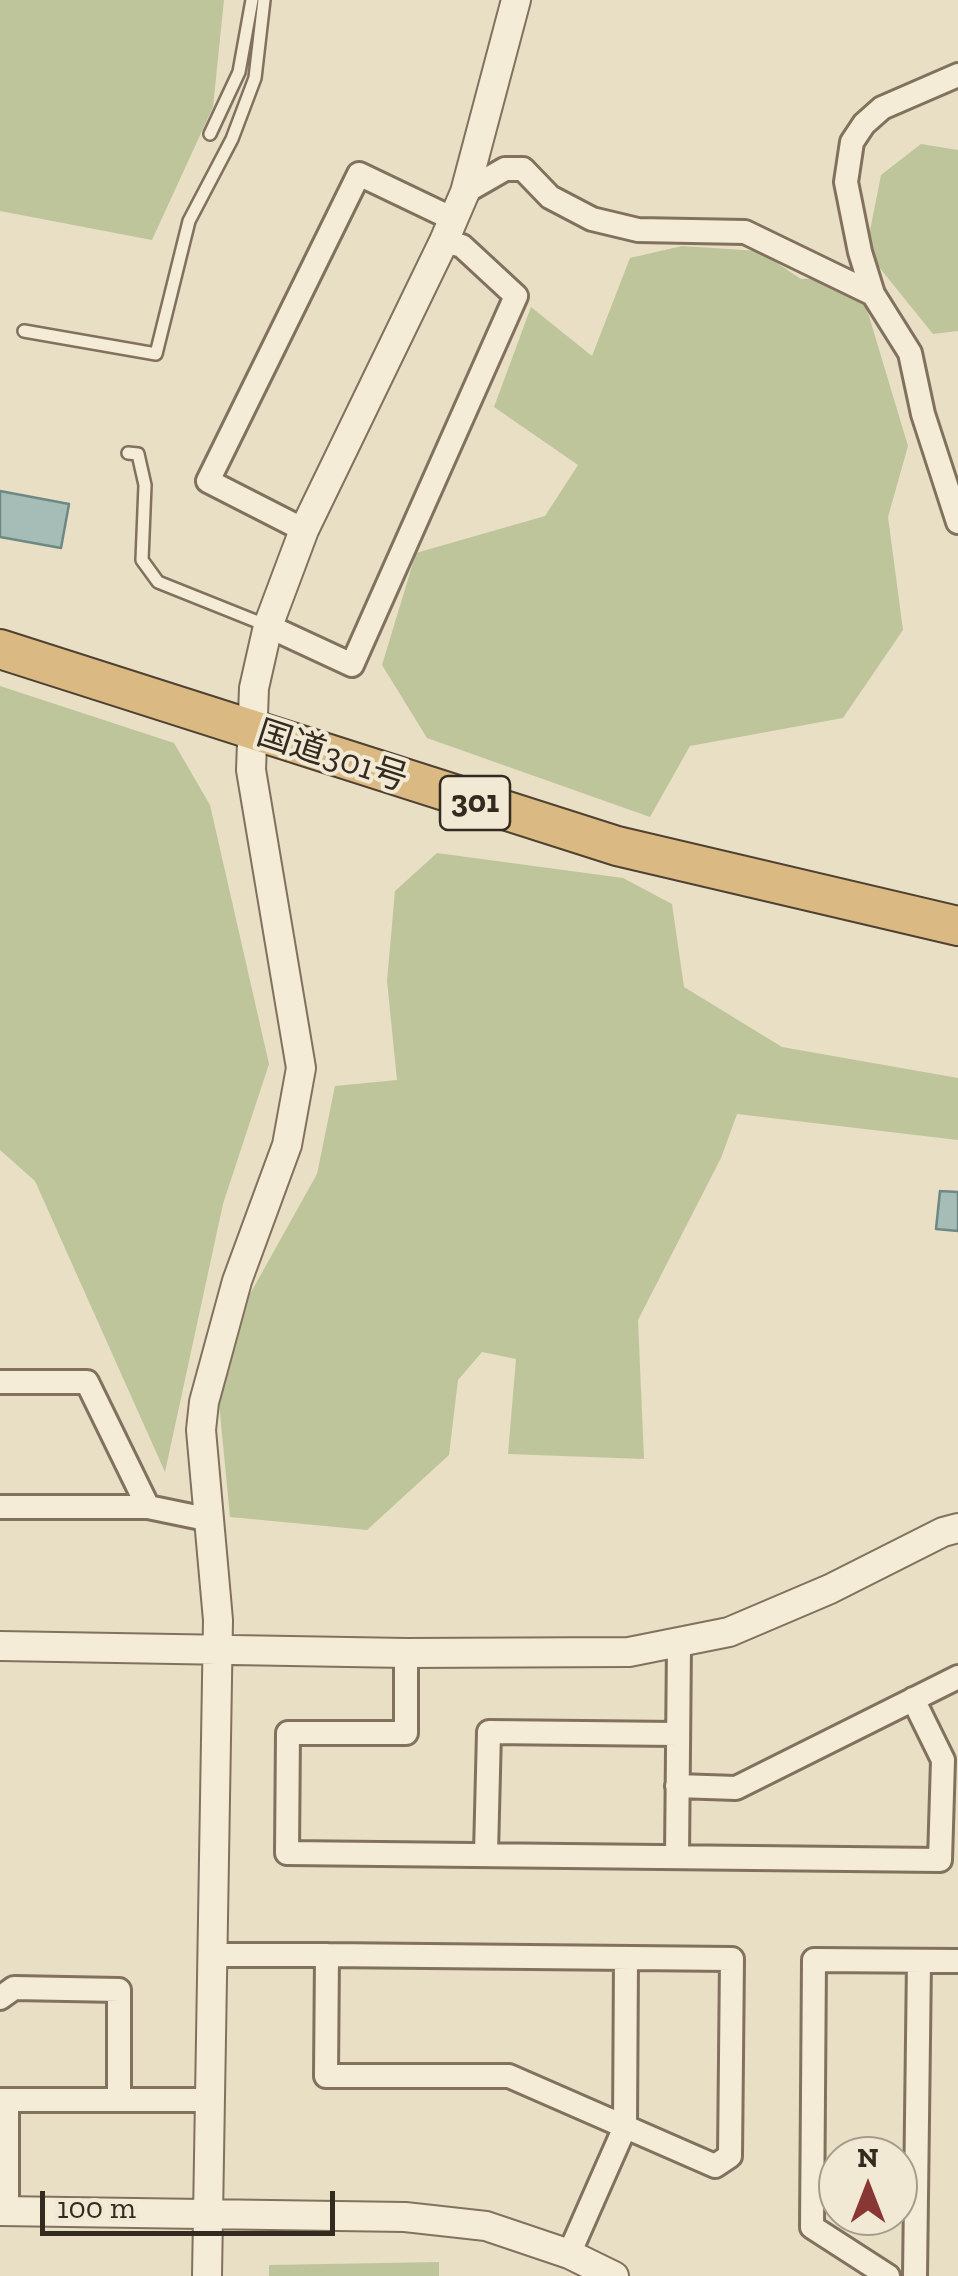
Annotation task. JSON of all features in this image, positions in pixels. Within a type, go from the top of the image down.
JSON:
[{"type":"highway","name":"国道301号","points":[[0,650],[617,846],[958,926]]},
{"type":"street","points":[[207,2276],[217,1649],[211,1520],[201,1430],[204,1402],[237,1282],[286,1146],[300,1068],[250,770],[254,688],[268,626],[304,530],[465,192],[516,0]]},
{"type":"street","points":[[958,75],[882,108],[864,124],[852,142],[846,182],[873,294],[910,353],[923,414],[958,522]]},
{"type":"street","points":[[465,192],[505,170],[523,170],[550,197],[592,219],[638,230],[745,232],[873,294]]},
{"type":"street","points":[[268,626],[352,665],[516,296],[449,230],[359,174],[208,481],[304,530]]},
{"type":"street","points":[[0,1382],[87,1382],[148,1507]]},
{"type":"street","points":[[0,1507],[148,1507],[211,1520]]},
{"type":"street","points":[[0,1646],[406,1653],[629,1652],[729,1632],[958,1528]]},
{"type":"street","points":[[676,1857],[679,1643]]},
{"type":"street","points":[[406,1653],[406,1733],[288,1732],[288,1852],[940,1860],[943,1760],[913,1699]]},
{"type":"street","points":[[677,1786],[736,1788],[958,1677]]},
{"type":"street","points":[[486,1853],[489,1732],[677,1734]]},
{"type":"street","points":[[212,1955],[328,1955],[732,1959],[730,2156],[715,2166],[509,2076],[326,2076],[328,1955]]},
{"type":"street","points":[[569,2254],[625,2127],[626,1958]]},
{"type":"street","points":[[888,2276],[812,2227],[814,1960],[958,1962]]},
{"type":"street","points":[[915,2276],[918,1961]]},
{"type":"street","points":[[0,1998],[14,1988],[118,1990],[118,2100]]},
{"type":"street","points":[[210,2100],[4,2100],[3,2211],[405,2216],[486,2226],[569,2254],[614,2276]]},
{"type":"lane","points":[[210,134],[239,72],[252,0]]},
{"type":"lane","points":[[24,331],[156,354],[189,221],[232,139],[254,78],[264,0]]},
{"type":"lane","points":[[128,453],[138,454],[145,485],[142,560],[158,582],[268,626]]},
{"type":"green space","points":[[0,0],[224,0],[213,107],[152,240],[0,211]]},
{"type":"green space","points":[[921,144],[958,150],[958,331],[933,334],[866,251],[881,175]]},
{"type":"green space","points":[[682,246],[759,251],[801,279],[834,278],[866,306],[908,446],[888,517],[903,630],[843,718],[690,746],[650,817],[427,738],[382,665],[416,553],[545,516],[578,465],[494,407],[531,307],[592,356],[630,258]]},
{"type":"green space","points":[[0,686],[174,743],[210,805],[269,1064],[223,1204],[165,1472],[35,1181],[0,1150]]},
{"type":"green space","points":[[437,853],[623,878],[672,904],[684,987],[782,1047],[958,1078],[958,1140],[737,1114],[721,1158],[638,1320],[644,1459],[508,1454],[516,1359],[482,1352],[458,1380],[449,1455],[367,1530],[230,1517],[219,1403],[250,1294],[317,1174],[335,1086],[397,1080],[387,981],[395,891]]},
{"type":"green space","points":[[439,2262],[439,2276],[269,2276],[269,2265]]},
{"type":"water","points":[[0,491],[69,504],[61,548],[0,537]]},
{"type":"water","points":[[940,1191],[958,1192],[958,1231],[936,1229]]}]
